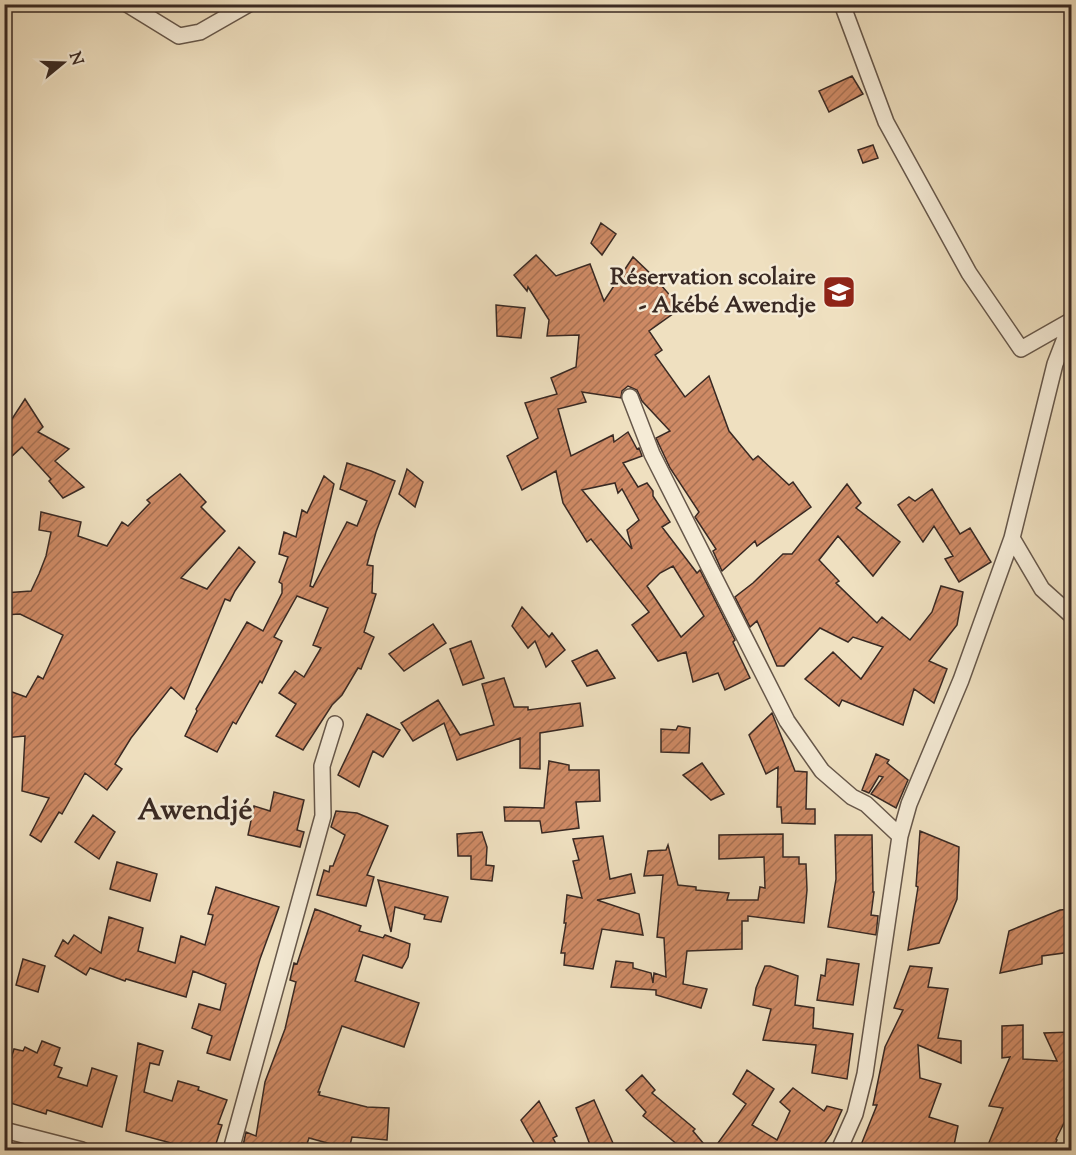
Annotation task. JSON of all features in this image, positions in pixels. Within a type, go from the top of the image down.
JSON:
[{"type":"street","points":[[128,4],[179,36],[200,32],[249,4]]},
{"type":"street","points":[[842,4],[886,122],[969,273],[1021,349],[1071,320]]},
{"type":"street","points":[[840,1150],[855,1114],[865,1074],[900,836],[909,804],[962,680],[1012,538],[1055,364],[1071,320]]},
{"type":"street","points":[[630,396],[652,454],[787,722],[822,771],[852,797],[866,804],[900,836]]},
{"type":"street","points":[[1012,538],[1042,589],[1071,616]]},
{"type":"street","points":[[231,1150],[323,816],[322,766],[334,724]]},
{"type":"street","points":[[4,1130],[82,1150]]},
{"type":"building","points":[[852,76],[863,94],[829,112],[819,91]]},
{"type":"building","points":[[873,145],[878,158],[863,163],[858,150]]},
{"type":"building","points":[[601,223],[616,234],[602,255],[591,243]]},
{"type":"building","points":[[536,255],[556,276],[590,264],[604,301],[633,257],[681,308],[649,331],[662,350],[655,355],[685,397],[709,376],[729,431],[753,460],[758,456],[789,485],[793,482],[811,507],[757,546],[755,541],[722,571],[713,551],[716,549],[695,517],[699,512],[670,468],[656,438],[670,431],[642,401],[637,390],[628,386],[622,391],[621,398],[582,392],[586,402],[558,409],[571,456],[613,435],[614,442],[628,432],[642,456],[623,463],[638,487],[647,483],[653,491],[653,496],[670,522],[662,527],[697,573],[700,570],[735,640],[733,642],[750,678],[725,690],[718,673],[693,682],[686,652],[658,661],[632,625],[649,612],[591,539],[587,542],[563,503],[556,471],[522,490],[507,456],[538,438],[525,403],[557,394],[551,378],[576,367],[579,335],[547,336],[549,320],[528,287],[527,291],[514,275]],"holes":[[[615,483],[618,493],[622,489],[639,520],[627,530],[632,549],[582,490]],[[673,566],[704,616],[681,637],[647,586],[660,573]]]},
{"type":"building","points":[[496,305],[525,308],[521,338],[497,336]]},
{"type":"building","points":[[25,399],[43,427],[38,432],[69,449],[55,461],[84,487],[63,498],[49,481],[51,479],[22,447],[11,457],[4,452],[4,419],[12,419]]},
{"type":"building","points":[[347,463],[395,481],[376,532],[367,565],[373,566],[372,593],[376,594],[364,632],[374,637],[361,669],[358,668],[303,750],[276,736],[296,704],[279,693],[295,671],[304,677],[321,648],[313,645],[328,608],[297,596],[274,637],[282,641],[262,683],[260,681],[236,724],[233,722],[217,752],[185,736],[196,709],[247,622],[263,631],[282,593],[282,584],[279,582],[288,557],[279,554],[284,532],[296,537],[302,510],[307,513],[324,476],[334,484],[310,586],[313,587],[347,522],[357,526],[367,501],[340,489]]},
{"type":"building","points":[[407,469],[423,482],[415,507],[399,494]]},
{"type":"building","points":[[180,474],[206,502],[201,507],[225,531],[181,578],[207,589],[239,547],[255,562],[230,601],[225,599],[184,699],[171,687],[131,738],[115,764],[122,769],[107,790],[85,773],[62,814],[59,812],[41,842],[30,835],[49,798],[22,791],[25,736],[4,738],[4,689],[26,697],[38,676],[43,679],[63,635],[20,614],[4,615],[4,593],[31,591],[39,574],[51,532],[39,530],[41,512],[81,522],[78,536],[107,546],[122,522],[128,526],[150,503],[147,500]]},
{"type":"building","points":[[847,484],[861,503],[856,508],[900,542],[873,576],[838,536],[819,560],[839,581],[836,583],[877,623],[882,617],[910,640],[932,612],[941,586],[963,592],[957,625],[929,661],[947,669],[934,703],[914,689],[903,725],[842,700],[839,706],[805,679],[833,652],[861,679],[883,647],[853,637],[848,642],[820,628],[784,666],[777,666],[757,621],[750,627],[735,597],[783,554],[792,554]]},
{"type":"building","points":[[932,489],[960,534],[970,528],[991,562],[959,582],[945,559],[953,556],[934,526],[923,542],[898,505],[909,497],[915,501]]},
{"type":"building","points":[[522,607],[549,637],[552,633],[565,650],[546,667],[535,641],[528,648],[512,626]]},
{"type":"building","points":[[433,624],[446,643],[404,671],[389,654]]},
{"type":"building","points":[[471,641],[484,678],[463,685],[450,649]]},
{"type":"building","points":[[597,650],[615,678],[587,686],[572,661]]},
{"type":"building","points":[[504,678],[514,707],[528,707],[528,710],[580,703],[583,726],[540,733],[540,769],[520,768],[520,738],[457,760],[444,723],[413,741],[401,723],[438,700],[460,735],[494,725],[482,684]]},
{"type":"building","points":[[772,713],[795,771],[807,772],[806,809],[815,809],[815,824],[782,823],[781,807],[777,807],[778,767],[766,774],[749,735]]},
{"type":"building","points":[[367,714],[400,730],[383,757],[373,751],[359,787],[338,775]]},
{"type":"building","points":[[678,726],[690,728],[689,753],[661,752],[661,729],[676,730]]},
{"type":"building","points":[[876,754],[889,760],[887,763],[908,780],[896,808],[871,794],[883,777],[879,776],[869,793],[862,790]]},
{"type":"building","points":[[549,761],[569,765],[569,770],[599,770],[600,801],[576,802],[579,828],[542,833],[540,821],[505,821],[504,807],[544,808]]},
{"type":"building","points":[[702,763],[724,794],[711,800],[683,775]]},
{"type":"building","points":[[274,792],[304,800],[297,830],[304,832],[300,847],[248,835],[254,806],[270,811]]},
{"type":"building","points":[[336,811],[357,813],[388,826],[367,875],[374,877],[366,906],[317,895],[324,870],[329,872],[330,866],[333,866],[345,835],[331,827]]},
{"type":"building","points":[[93,815],[115,832],[99,859],[75,842]]},
{"type":"building","points":[[920,831],[959,847],[957,899],[939,943],[908,950],[918,887],[916,886]]},
{"type":"building","points":[[482,832],[487,847],[486,865],[494,866],[492,881],[471,879],[471,856],[458,856],[457,834]]},
{"type":"building","points":[[783,834],[783,857],[799,857],[799,864],[806,864],[807,890],[804,923],[748,916],[748,921],[742,921],[742,949],[687,951],[683,984],[707,989],[701,1008],[656,995],[656,990],[611,987],[616,961],[633,963],[633,968],[651,973],[653,983],[654,973],[666,977],[664,938],[657,937],[663,875],[644,876],[648,851],[666,850],[668,845],[678,885],[696,887],[696,890],[729,893],[727,900],[758,900],[760,887],[765,888],[764,857],[719,859],[719,835]]},
{"type":"building","points":[[835,835],[872,835],[874,892],[871,915],[878,916],[876,935],[828,927],[836,879]]},
{"type":"building","points":[[603,836],[610,879],[631,874],[635,893],[597,900],[639,914],[643,935],[602,929],[593,969],[564,965],[565,953],[561,953],[566,923],[564,923],[567,895],[582,898],[573,861],[579,860],[573,839]]},
{"type":"building","points":[[117,862],[157,874],[150,901],[110,889]]},
{"type":"building","points":[[378,880],[448,897],[441,922],[424,919],[425,915],[395,907],[391,932]]},
{"type":"building","points":[[216,887],[279,907],[260,959],[230,1060],[207,1053],[212,1036],[192,1028],[199,1004],[220,1010],[226,984],[193,971],[186,997],[126,979],[125,981],[90,968],[86,975],[55,956],[63,940],[68,944],[74,935],[101,953],[109,917],[143,928],[138,951],[175,963],[181,936],[205,945],[213,915],[208,914]]},
{"type":"building","points":[[315,909],[361,926],[359,931],[383,938],[385,935],[410,944],[408,957],[402,968],[363,955],[355,981],[419,1003],[404,1047],[342,1026],[318,1092],[320,1092],[319,1095],[367,1107],[389,1108],[387,1140],[352,1137],[349,1149],[309,1138],[307,1144],[302,1143],[299,1150],[242,1150],[246,1132],[256,1136],[265,1082],[285,1029],[296,982],[290,980],[294,963],[297,964]]},
{"type":"building","points":[[1071,909],[1071,952],[1042,956],[1042,964],[1000,973],[1009,931],[1060,910]]},
{"type":"building","points":[[23,959],[45,966],[38,992],[16,985]]},
{"type":"building","points":[[827,959],[859,964],[853,1005],[817,1000],[821,975],[825,976]]},
{"type":"building","points":[[765,966],[798,976],[795,1005],[814,1008],[813,1028],[853,1034],[847,1079],[812,1073],[816,1045],[763,1040],[771,1009],[753,1005],[756,988]]},
{"type":"building","points":[[910,966],[932,968],[928,987],[948,989],[938,1038],[961,1041],[961,1063],[918,1045],[920,1078],[941,1084],[929,1117],[958,1126],[953,1150],[859,1150],[877,1105],[873,1105],[885,1047],[903,1010],[894,1008]]},
{"type":"building","points":[[1023,1025],[1023,1059],[1057,1061],[1044,1033],[1071,1032],[1071,1109],[1053,1150],[986,1150],[1003,1108],[989,1106],[1010,1057],[1002,1058],[1002,1026]]},
{"type":"building","points":[[42,1041],[60,1048],[54,1065],[62,1068],[58,1077],[87,1086],[92,1068],[117,1076],[102,1127],[47,1110],[46,1114],[4,1101],[4,1081],[14,1049],[23,1051],[25,1047],[37,1053]]},
{"type":"building","points":[[138,1043],[163,1051],[159,1065],[150,1063],[144,1092],[172,1101],[178,1081],[199,1087],[198,1090],[227,1100],[218,1124],[222,1125],[214,1150],[197,1150],[126,1131]]},
{"type":"building","points":[[747,1070],[774,1089],[752,1125],[777,1140],[790,1111],[780,1102],[793,1088],[824,1111],[827,1106],[842,1110],[831,1134],[820,1150],[713,1150],[746,1104],[733,1094]]},
{"type":"building","points":[[642,1075],[655,1090],[652,1093],[695,1129],[693,1131],[709,1150],[684,1150],[643,1116],[646,1112],[626,1090]]},
{"type":"building","points":[[594,1100],[616,1150],[592,1150],[576,1108]]},
{"type":"building","points":[[539,1101],[557,1136],[553,1138],[559,1150],[538,1150],[521,1120]]},
{"type":"place","name":"Réservation scolaire - Akébé Awendje","points":[[839,292]]},
{"type":"district","name":"Awendjé","points":[[195,811]]}]
